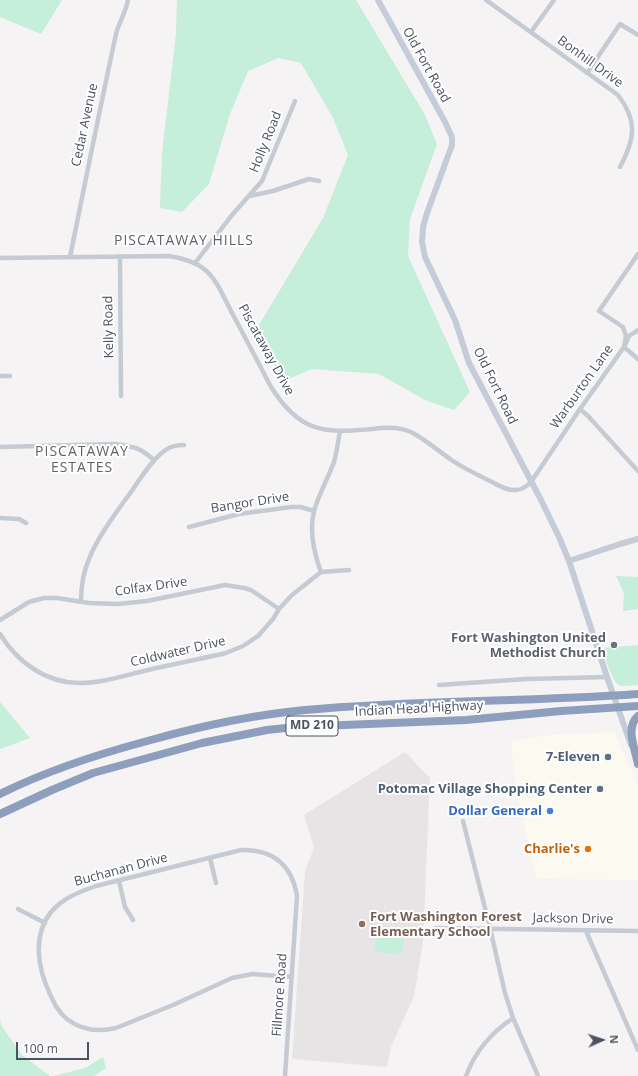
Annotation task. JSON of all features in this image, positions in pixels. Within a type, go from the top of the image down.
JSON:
[{"type":"highway","name":"Indian Head Highway","points":[[0,794],[52,771],[84,759],[169,735],[236,720],[304,710],[638,694]]},
{"type":"highway","name":"Indian Head Highway","points":[[0,814],[52,790],[94,773],[202,743],[245,734],[295,727],[466,720],[561,711],[638,706]]},
{"type":"highway","points":[[638,716],[630,728],[638,764]]},
{"type":"main road","name":"Old Fort Road","points":[[378,0],[445,122],[452,141],[446,164],[423,227],[422,242],[425,257],[455,320],[469,363],[550,517],[569,561],[606,677],[638,764]]},
{"type":"main road","points":[[569,561],[620,544],[638,540]]},
{"type":"street","name":"Cedar Avenue","points":[[70,257],[117,29],[127,7],[128,0]]},
{"type":"street","name":"Bonhill Drive","points":[[486,0],[618,95],[624,102],[632,117],[634,132],[632,141],[620,167]]},
{"type":"street","points":[[531,32],[554,0]]},
{"type":"street","points":[[586,73],[620,24],[638,36]]},
{"type":"street","name":"Holly Road","points":[[195,263],[232,215],[262,181],[295,102]]},
{"type":"street","points":[[250,196],[279,190],[309,179],[319,181]]},
{"type":"street","name":"Warburton Lane","points":[[531,482],[624,347],[626,336],[623,327],[598,311],[638,254]]},
{"type":"street","name":"Kelly Road","points":[[120,256],[121,396]]},
{"type":"street","name":"Piscataway Drive","points":[[0,258],[169,256],[182,258],[195,263],[208,272],[214,281],[271,387],[293,415],[305,424],[320,429],[340,431],[385,427],[406,430],[422,438],[465,468],[503,488],[520,490],[531,482]]},
{"type":"street","points":[[638,330],[629,336],[624,347],[638,359]]},
{"type":"street","points":[[0,376],[10,376]]},
{"type":"street","points":[[580,409],[638,471]]},
{"type":"street","points":[[340,431],[334,460],[314,511],[312,529],[313,544],[321,572],[349,570]]},
{"type":"street","points":[[0,447],[116,444],[141,449],[154,460]]},
{"type":"street","points":[[81,601],[83,581],[91,553],[116,513],[154,460],[167,448],[175,445],[184,445]]},
{"type":"street","name":"Bangor Drive","points":[[189,526],[239,514],[291,507],[301,507],[314,511]]},
{"type":"street","points":[[0,518],[20,519],[26,523]]},
{"type":"street","name":"Coldwater Drive","points":[[0,634],[17,656],[33,669],[46,676],[62,681],[101,681],[226,653],[243,646],[258,636],[270,624],[279,609],[298,590],[321,572]]},
{"type":"street","name":"Colfax Drive","points":[[0,620],[24,604],[44,598],[106,604],[131,603],[225,585],[250,590],[279,609]]},
{"type":"street","points":[[439,685],[526,679],[606,677]]},
{"type":"street","points":[[463,821],[505,993],[513,1018],[538,1076]]},
{"type":"street","name":"Buchanan Drive","points":[[292,977],[252,974],[232,978],[116,1028],[109,1030],[89,1029],[66,1018],[58,1010],[46,985],[40,967],[40,938],[45,923],[51,913],[58,905],[75,893],[96,886],[236,851],[251,850],[266,853],[284,866],[293,879],[297,896],[296,915]]},
{"type":"street","points":[[210,858],[216,883]]},
{"type":"street","points":[[119,881],[125,907],[133,920]]},
{"type":"street","points":[[18,909],[45,923]]},
{"type":"street","name":"Fillmore Road","points":[[285,1076],[296,915]]},
{"type":"street","name":"Jackson Drive","points":[[436,928],[638,931]]},
{"type":"street","points":[[586,931],[638,1050]]},
{"type":"street","points":[[466,1076],[474,1057],[488,1039],[513,1018]]},
{"type":"shaded area","name":"Potomac Village Shopping Center","points":[[614,732],[638,784],[638,880],[537,879],[516,790],[511,741],[551,735]]},
{"type":"shaded area","name":"Fort Washington Forest Elementary School","points":[[405,752],[430,778],[423,942],[414,996],[391,1047],[387,1067],[292,1059],[305,871],[314,848],[304,815]]},
{"type":"green space","points":[[0,0],[62,0],[41,34],[0,17]]},
{"type":"green space","points":[[177,0],[356,0],[425,115],[437,144],[410,219],[408,256],[470,392],[454,410],[425,400],[379,374],[312,369],[281,382],[259,325],[323,218],[348,155],[333,118],[301,63],[278,58],[248,71],[230,114],[209,184],[182,212],[160,208],[162,153],[176,34]]},
{"type":"green space","points":[[616,576],[638,577],[638,609],[623,611],[624,593]]},
{"type":"green space","points":[[638,645],[638,685],[621,686],[616,683],[611,674],[602,648]]},
{"type":"green space","points":[[0,702],[30,738],[0,749]]},
{"type":"green space","points":[[377,928],[404,930],[402,954],[375,952]]},
{"type":"green space","points":[[0,1019],[1,1025],[22,1055],[50,1076],[0,1076]]},
{"type":"green space","points":[[103,1057],[106,1068],[94,1076],[54,1076],[85,1068]]},
{"type":"place","name":"Fort Washington United Methodist Church","points":[[614,645]]},
{"type":"place","name":"7-Eleven","points":[[608,757]]},
{"type":"place","name":"Potomac Village Shopping Center","points":[[600,789]]},
{"type":"place","name":"Dollar General","points":[[550,811]]},
{"type":"place","name":"Charlie's","points":[[588,849]]},
{"type":"place","name":"Fort Washington Forest Elementary School","points":[[362,924]]},
{"type":"district","name":"PISCATAWAY HILLS","points":[[184,241]]},
{"type":"district","name":"PISCATAWAY ESTATES","points":[[82,460]]}]
